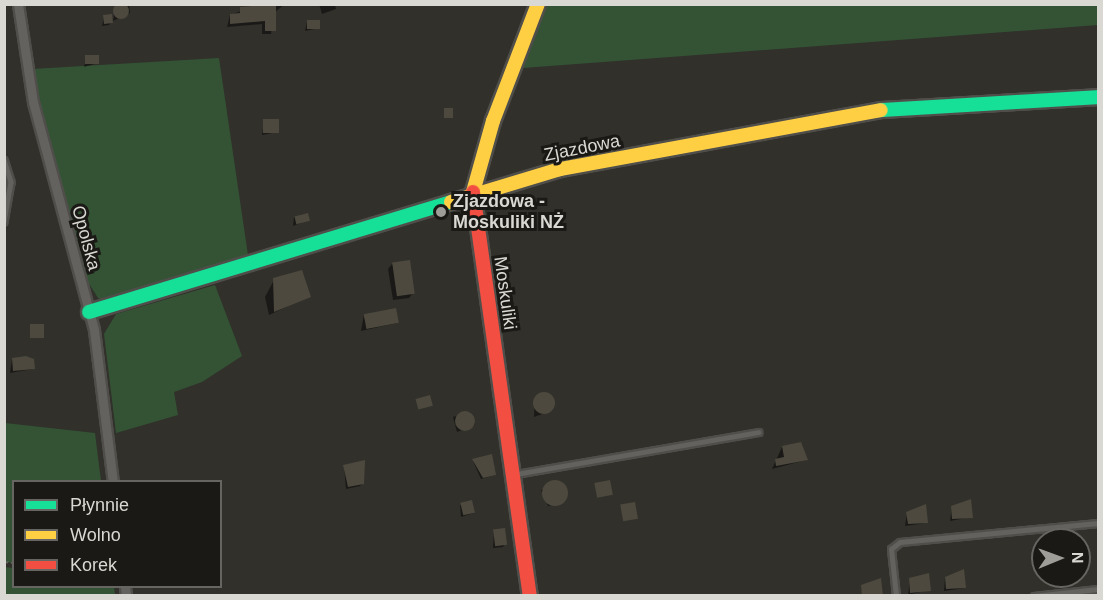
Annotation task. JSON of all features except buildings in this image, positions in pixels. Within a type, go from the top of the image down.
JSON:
[{"type":"street","name":"Opolska","points":[[18,4],[33,102],[89,312],[113,480]]},
{"type":"street","name":"Moskuliki","points":[[530,596],[474,195],[493,121],[538,4]]},
{"type":"street","name":"Zjazdowa","points":[[89,312],[560,169],[847,115],[1098,97]]},
{"type":"lane","points":[[4,160],[11,182],[4,221]]},
{"type":"lane","points":[[513,475],[758,432]]},
{"type":"lane","points":[[896,596],[891,549],[900,542],[1098,523]]},
{"type":"lane","points":[[1034,596],[1098,589]]},
{"type":"green space","points":[[1098,4],[1098,25],[523,68],[546,5]]},
{"type":"green space","points":[[219,58],[249,262],[105,302],[98,298],[83,274],[32,69]]},
{"type":"green space","points":[[215,285],[242,356],[202,382],[174,392],[178,415],[116,433],[104,334],[116,314]]},
{"type":"green space","points":[[5,423],[95,433],[101,480],[12,480],[12,563],[5,562]]},
{"type":"green space","points":[[4,567],[12,568],[12,588],[114,588],[115,595],[5,595]]},
{"type":"traffic: fast","points":[[881,110],[1098,97]]},
{"type":"traffic: fast","points":[[89,312],[451,202]]},
{"type":"traffic: slow","points":[[473,192],[493,121],[538,4]]},
{"type":"traffic: slow","points":[[451,202],[560,169],[881,110]]},
{"type":"traffic: jam","points":[[473,192],[530,596]]},
{"type":"place","name":"Zjazdowa - Moskuliki NŻ","points":[[441,212]]}]
